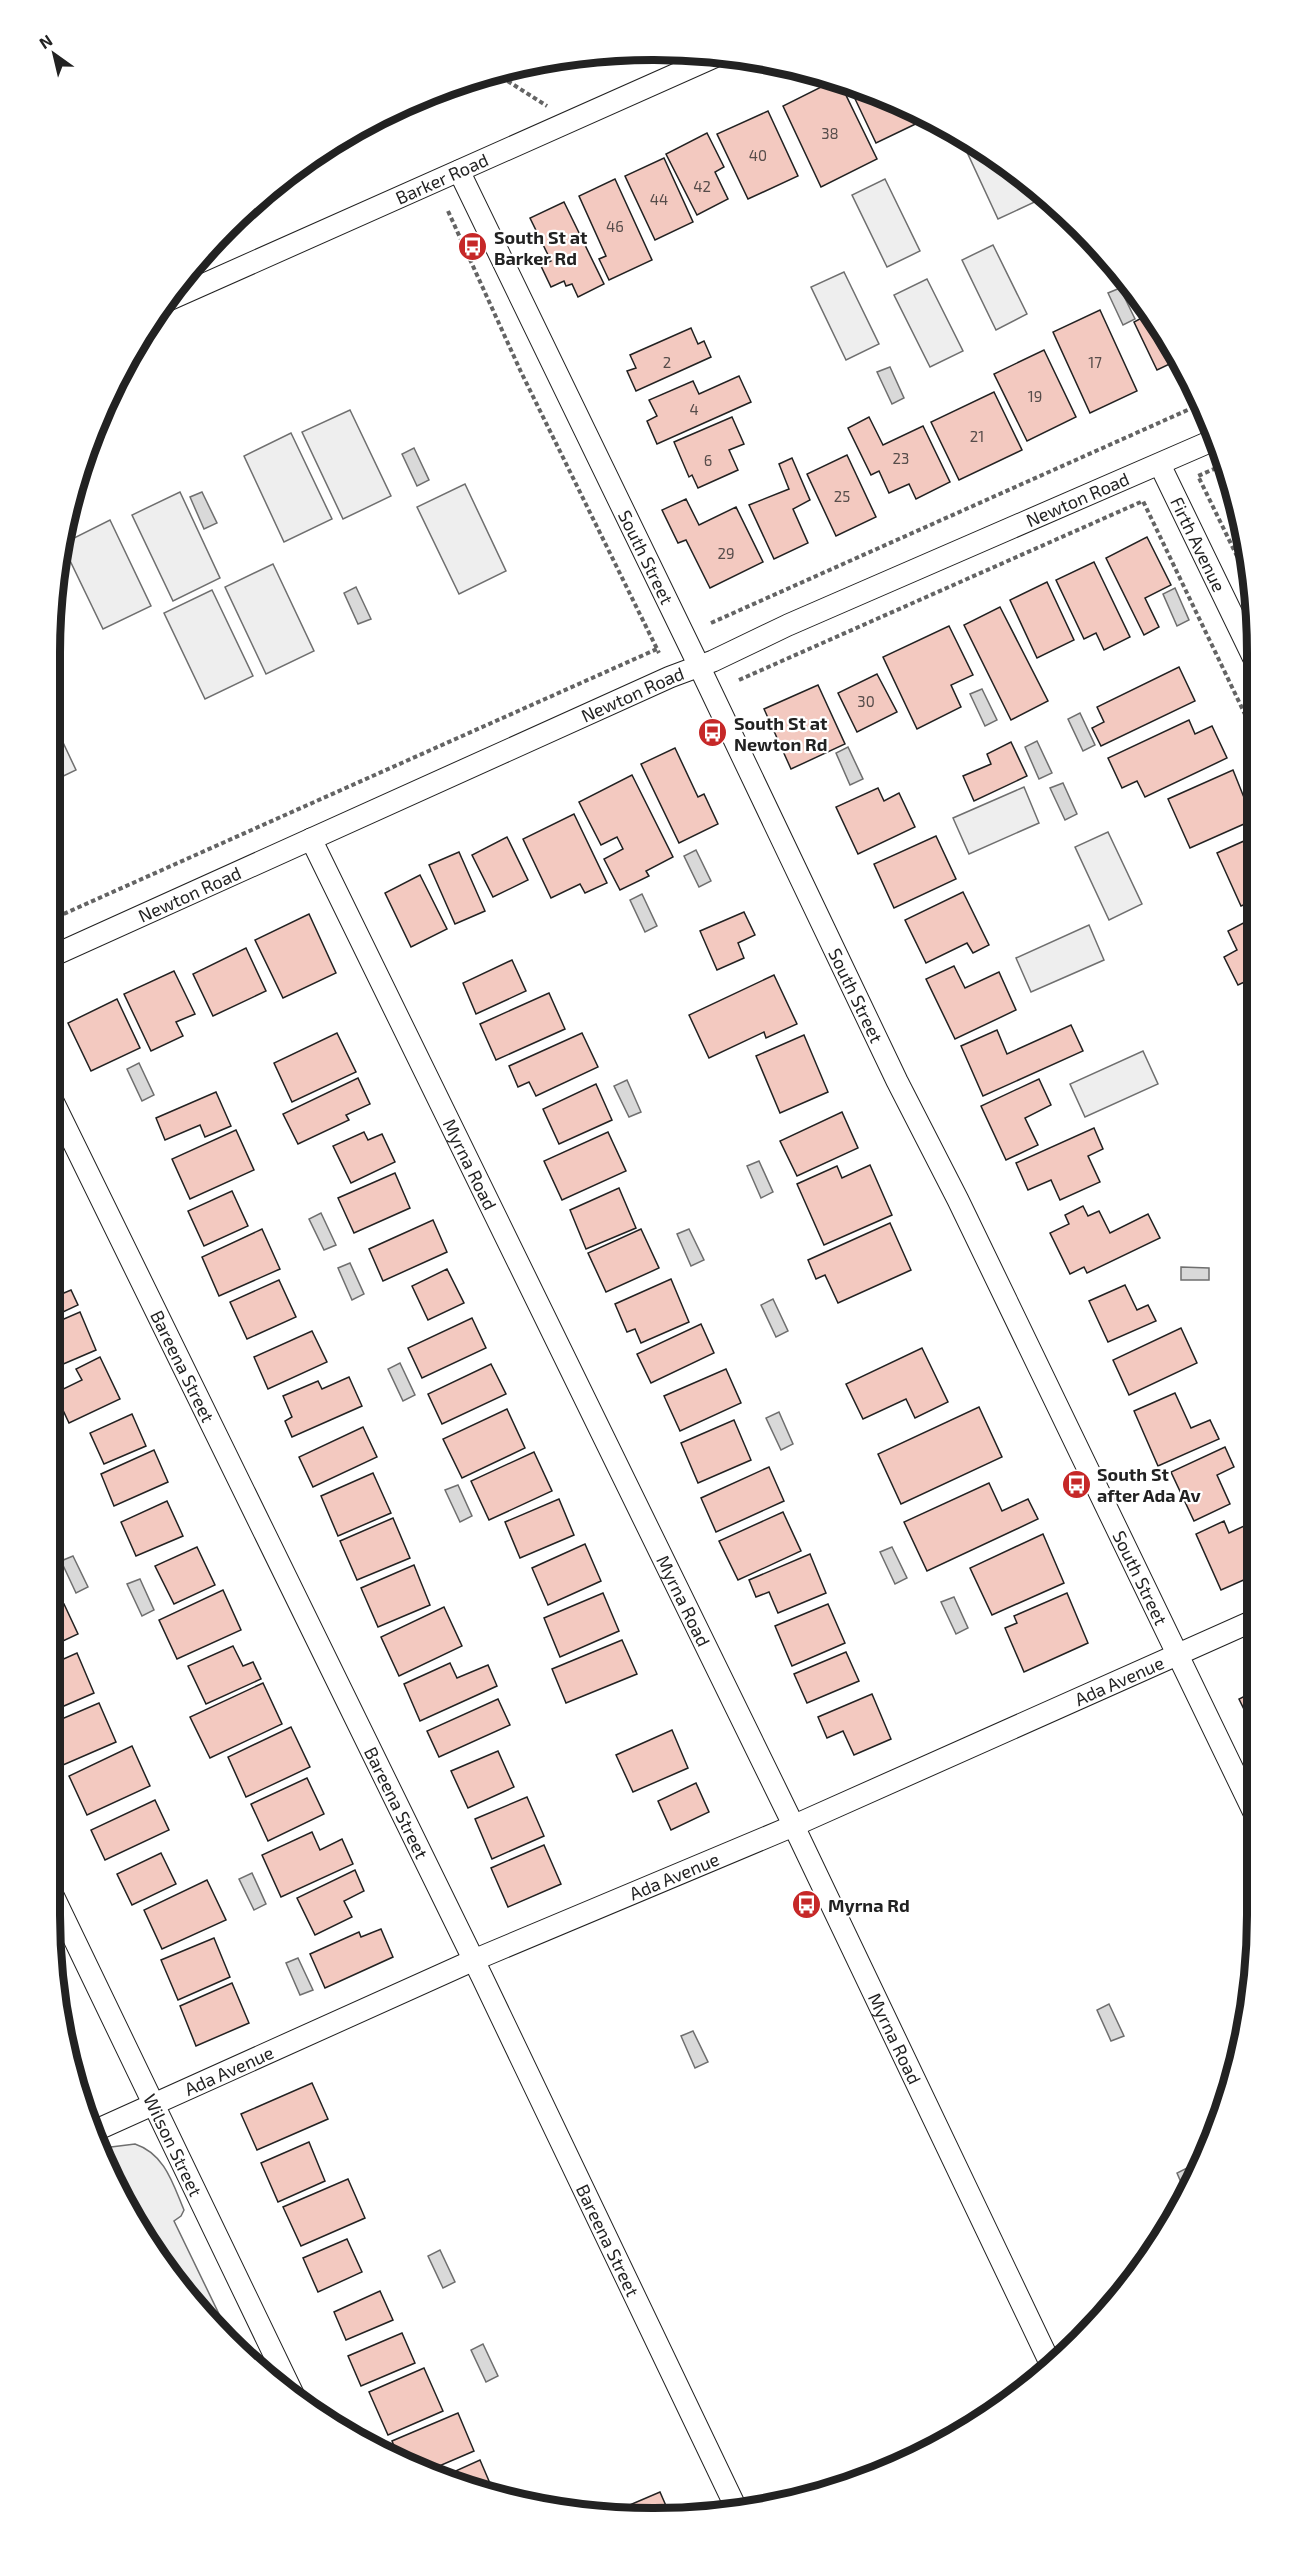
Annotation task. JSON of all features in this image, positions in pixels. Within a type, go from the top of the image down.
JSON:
[{"type":"street","name":"Barker Road","points":[[196,276],[459,171],[703,62]]},
{"type":"street","name":"South Street","points":[[459,171],[897,1081],[958,1200],[1247,1799]]},
{"type":"street","name":"Newton Road","points":[[60,952],[311,838],[1208,443]]},
{"type":"street","name":"Firth Avenue","points":[[1160,465],[1247,646]]},
{"type":"street","name":"Myrna Road","points":[[311,838],[793,1826],[1048,2358]]},
{"type":"street","name":"Bareena Street","points":[[60,1115],[474,1960],[734,2503]]},
{"type":"street","name":"Ada Avenue","points":[[100,2129],[474,1960],[793,1826],[1247,1624]]},
{"type":"street","name":"Wilson Street","points":[[60,1910],[287,2381]]},
{"type":"path","points":[[505,79],[547,105]]},
{"type":"path","points":[[60,916],[658,651],[521,372],[448,211]]},
{"type":"path","points":[[711,623],[1193,407]]},
{"type":"path","points":[[1217,467],[1198,476],[1240,562]]},
{"type":"path","points":[[739,680],[1143,501],[1247,718]]},
{"type":"shaded area","points":[[966,150],[1037,201],[998,219]]},
{"type":"shaded area","points":[[885,179],[920,251],[887,267],[852,195]]},
{"type":"shaded area","points":[[993,245],[1027,314],[996,330],[962,260]]},
{"type":"shaded area","points":[[844,272],[879,344],[846,360],[811,287]]},
{"type":"shaded area","points":[[927,279],[963,351],[930,367],[894,295]]},
{"type":"shaded area","points":[[1120,288],[1135,319],[1123,325],[1108,293]]},
{"type":"shaded area","points":[[890,367],[904,398],[892,404],[877,372]]},
{"type":"shaded area","points":[[350,410],[391,496],[343,519],[302,432]]},
{"type":"shaded area","points":[[291,433],[332,519],[284,542],[244,456]]},
{"type":"shaded area","points":[[414,448],[429,480],[417,486],[402,454]]},
{"type":"shaded area","points":[[465,484],[506,571],[459,594],[417,507]]},
{"type":"shaded area","points":[[180,492],[220,578],[173,601],[132,515]]},
{"type":"shaded area","points":[[202,492],[217,523],[204,529],[190,497]]},
{"type":"shaded area","points":[[110,520],[151,606],[103,629],[68,557],[71,540]]},
{"type":"shaded area","points":[[273,564],[314,651],[266,674],[225,587]]},
{"type":"shaded area","points":[[356,587],[371,619],[358,624],[344,593]]},
{"type":"shaded area","points":[[1175,588],[1189,620],[1177,626],[1163,594]]},
{"type":"shaded area","points":[[212,590],[253,676],[205,699],[164,613]]},
{"type":"shaded area","points":[[982,689],[997,720],[985,726],[970,694]]},
{"type":"shaded area","points":[[1080,713],[1095,745],[1083,751],[1068,719]]},
{"type":"shaded area","points":[[60,736],[76,770],[60,778]]},
{"type":"shaded area","points":[[1037,741],[1052,773],[1039,779],[1025,747]]},
{"type":"shaded area","points":[[848,747],[863,779],[850,785],[836,753]]},
{"type":"shaded area","points":[[1063,783],[1077,814],[1065,820],[1050,788]]},
{"type":"shaded area","points":[[1024,787],[1039,823],[969,854],[953,818]]},
{"type":"shaded area","points":[[1108,832],[1142,904],[1109,920],[1075,847]]},
{"type":"shaded area","points":[[696,850],[711,881],[699,887],[684,856]]},
{"type":"shaded area","points":[[642,894],[657,926],[645,932],[630,900]]},
{"type":"shaded area","points":[[1089,925],[1104,960],[1031,992],[1016,958]]},
{"type":"shaded area","points":[[1143,1051],[1158,1084],[1085,1117],[1070,1084]]},
{"type":"shaded area","points":[[139,1063],[154,1095],[142,1101],[127,1069]]},
{"type":"shaded area","points":[[627,1080],[641,1112],[629,1117],[614,1086]]},
{"type":"shaded area","points":[[759,1161],[773,1192],[761,1198],[747,1166]]},
{"type":"shaded area","points":[[321,1213],[336,1245],[324,1250],[309,1219]]},
{"type":"shaded area","points":[[689,1229],[704,1260],[691,1266],[677,1234]]},
{"type":"shaded area","points":[[350,1263],[364,1294],[352,1300],[338,1268]]},
{"type":"shaded area","points":[[1181,1267],[1209,1268],[1209,1280],[1181,1280]]},
{"type":"shaded area","points":[[773,1299],[788,1331],[776,1337],[761,1305]]},
{"type":"shaded area","points":[[400,1363],[415,1395],[403,1401],[388,1369]]},
{"type":"shaded area","points":[[779,1412],[793,1444],[781,1450],[766,1418]]},
{"type":"shaded area","points":[[458,1485],[472,1516],[460,1522],[445,1490]]},
{"type":"shaded area","points":[[892,1547],[907,1578],[895,1584],[880,1552]]},
{"type":"shaded area","points":[[73,1556],[88,1587],[76,1593],[61,1561]]},
{"type":"shaded area","points":[[140,1579],[154,1610],[142,1616],[127,1584]]},
{"type":"shaded area","points":[[954,1597],[968,1628],[956,1634],[941,1602]]},
{"type":"shaded area","points":[[252,1873],[266,1904],[254,1910],[239,1879]]},
{"type":"shaded area","points":[[298,1958],[313,1990],[300,1995],[286,1963]]},
{"type":"shaded area","points":[[1109,2004],[1124,2036],[1111,2041],[1097,2010]]},
{"type":"shaded area","points":[[693,2031],[708,2062],[695,2068],[681,2036]]},
{"type":"shaded area","points":[[135,2144],[154,2155],[167,2171],[184,2210],[181,2216],[174,2221],[223,2323],[207,2306],[160,2244],[121,2177],[108,2149]]},
{"type":"shaded area","points":[[1189,2167],[1190,2169],[1182,2184],[1177,2173]]},
{"type":"shaded area","points":[[440,2250],[455,2282],[443,2288],[428,2256]]},
{"type":"shaded area","points":[[483,2344],[498,2376],[486,2382],[471,2350]]},
{"type":"building","points":[[825,85],[844,91],[877,159],[821,187],[783,106]]},
{"type":"building","points":[[853,94],[919,122],[876,143]]},
{"type":"building","points":[[768,111],[798,176],[748,199],[717,134]]},
{"type":"building","points":[[707,133],[724,167],[715,172],[728,199],[697,215],[666,154]]},
{"type":"building","points":[[664,158],[693,222],[655,240],[625,176]]},
{"type":"building","points":[[615,179],[652,260],[609,280],[599,259],[606,256],[579,196]]},
{"type":"building","points":[[564,202],[604,284],[578,297],[572,284],[566,286],[564,281],[551,287],[541,266],[551,261],[530,218]]},
{"type":"building","points":[[1100,310],[1137,391],[1090,413],[1053,332]]},
{"type":"building","points":[[1142,318],[1171,364],[1157,370],[1134,322]]},
{"type":"building","points":[[691,328],[698,344],[704,341],[711,357],[636,391],[627,371],[636,368],[630,355]]},
{"type":"building","points":[[1044,350],[1076,417],[1027,441],[994,374]]},
{"type":"building","points":[[739,376],[751,402],[657,444],[647,421],[657,416],[649,400],[693,381],[699,394]]},
{"type":"building","points":[[994,392],[1022,450],[959,480],[931,422]]},
{"type":"building","points":[[732,417],[744,444],[729,450],[738,470],[698,488],[692,475],[689,477],[674,442]]},
{"type":"building","points":[[869,417],[883,445],[923,426],[950,482],[916,499],[909,484],[889,493],[879,471],[871,475],[848,428]]},
{"type":"building","points":[[847,455],[876,517],[836,536],[807,474]]},
{"type":"building","points":[[792,458],[810,500],[793,509],[808,543],[774,559],[749,505],[789,489],[779,464]]},
{"type":"building","points":[[686,499],[699,525],[736,507],[763,562],[710,588],[686,540],[678,543],[662,510]]},
{"type":"building","points":[[1147,537],[1171,585],[1145,598],[1159,627],[1144,635],[1106,558]]},
{"type":"building","points":[[1094,562],[1130,637],[1104,650],[1096,633],[1084,639],[1056,580]]},
{"type":"building","points":[[1047,582],[1074,640],[1037,658],[1010,600]]},
{"type":"building","points":[[1000,607],[1048,701],[1011,720],[964,625]]},
{"type":"building","points":[[949,626],[973,675],[951,685],[961,707],[917,729],[883,657]]},
{"type":"building","points":[[1179,667],[1195,701],[1101,746],[1092,728],[1104,722],[1097,707]]},
{"type":"building","points":[[877,674],[897,712],[857,732],[838,693]]},
{"type":"building","points":[[818,685],[845,744],[791,769],[764,709]]},
{"type":"building","points":[[1189,720],[1195,734],[1212,726],[1227,758],[1145,797],[1137,781],[1122,788],[1108,758]]},
{"type":"building","points":[[1011,742],[1027,776],[974,801],[963,776],[991,764],[987,754]]},
{"type":"building","points":[[675,748],[698,797],[704,794],[718,824],[679,843],[641,764]]},
{"type":"building","points":[[1233,770],[1247,805],[1247,823],[1190,848],[1168,799]]},
{"type":"building","points":[[632,775],[673,857],[646,871],[649,876],[620,890],[604,859],[623,849],[617,837],[601,845],[579,802]]},
{"type":"building","points":[[878,788],[884,801],[899,793],[915,827],[858,854],[836,807]]},
{"type":"building","points":[[574,814],[607,883],[585,893],[580,884],[551,898],[523,839]]},
{"type":"building","points":[[936,836],[956,879],[894,908],[874,864]]},
{"type":"building","points":[[507,837],[528,880],[493,897],[472,855]]},
{"type":"building","points":[[1247,840],[1247,904],[1241,906],[1217,853]]},
{"type":"building","points":[[459,852],[485,911],[455,924],[429,865]]},
{"type":"building","points":[[420,875],[447,929],[411,947],[385,893]]},
{"type":"building","points":[[963,892],[989,945],[973,953],[967,943],[926,963],[905,920]]},
{"type":"building","points":[[744,912],[755,935],[738,943],[744,958],[717,970],[700,931]]},
{"type":"building","points":[[309,914],[336,973],[283,998],[255,940]]},
{"type":"building","points":[[1247,921],[1247,981],[1238,985],[1224,957],[1237,950],[1228,931]]},
{"type":"building","points":[[246,948],[266,991],[213,1016],[193,974]]},
{"type":"building","points":[[512,960],[526,991],[476,1014],[463,983]]},
{"type":"building","points":[[954,966],[965,988],[999,972],[1016,1010],[955,1039],[926,979]]},
{"type":"building","points":[[174,971],[195,1014],[176,1022],[183,1036],[151,1051],[124,994]]},
{"type":"building","points":[[774,975],[797,1024],[766,1038],[764,1032],[709,1058],[689,1015]]},
{"type":"building","points":[[549,993],[565,1029],[496,1060],[480,1024]]},
{"type":"building","points":[[117,999],[140,1048],[91,1071],[68,1023]]},
{"type":"building","points":[[1071,1025],[1083,1051],[983,1096],[961,1046],[997,1030],[1007,1054]]},
{"type":"building","points":[[337,1033],[356,1072],[292,1102],[274,1063]]},
{"type":"building","points":[[582,1033],[598,1067],[536,1096],[529,1082],[518,1087],[509,1066]]},
{"type":"building","points":[[804,1035],[828,1092],[780,1113],[756,1056]]},
{"type":"building","points":[[358,1078],[370,1104],[346,1115],[349,1120],[298,1144],[283,1114]]},
{"type":"building","points":[[1039,1079],[1051,1105],[1025,1118],[1038,1145],[1006,1160],[981,1106]]},
{"type":"building","points":[[596,1084],[612,1120],[559,1144],[543,1109]]},
{"type":"building","points":[[216,1092],[231,1126],[205,1137],[200,1125],[165,1140],[156,1118]]},
{"type":"building","points":[[842,1112],[858,1148],[797,1176],[780,1141]]},
{"type":"building","points":[[1094,1128],[1103,1149],[1088,1156],[1100,1182],[1060,1200],[1051,1180],[1028,1190],[1016,1163]]},
{"type":"building","points":[[236,1130],[254,1170],[190,1199],[172,1159]]},
{"type":"building","points":[[364,1132],[368,1140],[382,1134],[395,1162],[351,1183],[333,1146]]},
{"type":"building","points":[[608,1132],[626,1171],[562,1200],[544,1161]]},
{"type":"building","points":[[870,1165],[892,1215],[824,1245],[797,1184],[837,1166],[842,1178]]},
{"type":"building","points":[[395,1173],[410,1208],[354,1233],[338,1198]]},
{"type":"building","points":[[619,1188],[636,1228],[586,1249],[570,1210]]},
{"type":"building","points":[[232,1191],[248,1226],[204,1246],[188,1211]]},
{"type":"building","points":[[1083,1206],[1088,1216],[1099,1211],[1110,1233],[1148,1214],[1160,1238],[1087,1273],[1084,1267],[1070,1274],[1050,1233],[1069,1224],[1065,1215]]},
{"type":"building","points":[[433,1220],[447,1252],[383,1281],[369,1249]]},
{"type":"building","points":[[890,1223],[911,1270],[838,1303],[825,1275],[816,1279],[808,1260]]},
{"type":"building","points":[[262,1229],[280,1269],[219,1296],[202,1257]]},
{"type":"building","points":[[641,1229],[659,1268],[606,1292],[588,1253]]},
{"type":"building","points":[[447,1269],[464,1303],[428,1320],[412,1286]]},
{"type":"building","points":[[671,1279],[689,1322],[641,1343],[635,1329],[627,1332],[615,1304]]},
{"type":"building","points":[[279,1280],[296,1317],[247,1339],[230,1302]]},
{"type":"building","points":[[60,1285],[64,1293],[71,1290],[78,1305],[60,1313]]},
{"type":"building","points":[[1125,1285],[1137,1310],[1148,1305],[1156,1321],[1108,1342],[1089,1301]]},
{"type":"building","points":[[80,1312],[96,1350],[61,1365],[60,1321]]},
{"type":"building","points":[[472,1318],[486,1348],[422,1378],[408,1348]]},
{"type":"building","points":[[701,1324],[714,1353],[651,1383],[637,1354]]},
{"type":"building","points":[[1181,1328],[1197,1363],[1129,1395],[1113,1360]]},
{"type":"building","points":[[312,1331],[327,1362],[268,1389],[254,1357]]},
{"type":"building","points":[[922,1348],[948,1402],[915,1418],[906,1399],[863,1419],[846,1384]]},
{"type":"building","points":[[100,1357],[120,1399],[69,1423],[60,1404],[60,1391],[82,1380],[76,1369]]},
{"type":"building","points":[[491,1364],[506,1394],[442,1424],[428,1394]]},
{"type":"building","points":[[726,1369],[741,1403],[680,1431],[664,1396]]},
{"type":"building","points":[[349,1377],[362,1406],[292,1437],[285,1421],[292,1417],[283,1396],[318,1381],[322,1389]]},
{"type":"building","points":[[1175,1393],[1191,1428],[1210,1420],[1219,1439],[1158,1466],[1134,1411]]},
{"type":"building","points":[[979,1407],[1002,1457],[901,1504],[878,1454]]},
{"type":"building","points":[[507,1409],[525,1448],[462,1478],[443,1439]]},
{"type":"building","points":[[132,1414],[146,1446],[104,1464],[90,1433]]},
{"type":"building","points":[[734,1420],[751,1460],[698,1483],[681,1443]]},
{"type":"building","points":[[363,1427],[377,1457],[313,1487],[299,1457]]},
{"type":"building","points":[[1225,1447],[1234,1467],[1217,1475],[1230,1504],[1194,1521],[1171,1472]]},
{"type":"building","points":[[154,1450],[168,1482],[114,1506],[101,1474]]},
{"type":"building","points":[[534,1452],[552,1491],[489,1520],[471,1481]]},
{"type":"building","points":[[769,1467],[784,1501],[716,1532],[701,1498]]},
{"type":"building","points":[[373,1473],[391,1513],[338,1536],[321,1496]]},
{"type":"building","points":[[989,1483],[1002,1511],[1028,1499],[1038,1519],[927,1571],[904,1522]]},
{"type":"building","points":[[559,1499],[574,1535],[520,1558],[505,1522]]},
{"type":"building","points":[[167,1501],[183,1536],[136,1556],[121,1522]]},
{"type":"building","points":[[783,1512],[801,1551],[738,1580],[719,1541]]},
{"type":"building","points":[[393,1518],[410,1558],[357,1580],[340,1541]]},
{"type":"building","points":[[1224,1521],[1229,1533],[1247,1525],[1247,1579],[1221,1590],[1196,1534]]},
{"type":"building","points":[[1043,1534],[1064,1583],[992,1615],[970,1568]]},
{"type":"building","points":[[585,1544],[601,1581],[548,1605],[532,1568]]},
{"type":"building","points":[[197,1547],[215,1585],[174,1604],[155,1566]]},
{"type":"building","points":[[810,1554],[826,1593],[778,1613],[769,1592],[756,1597],[749,1580]]},
{"type":"building","points":[[414,1565],[430,1605],[378,1627],[361,1588]]},
{"type":"building","points":[[223,1590],[241,1630],[177,1659],[159,1620]]},
{"type":"building","points":[[603,1593],[619,1631],[560,1657],[544,1618]]},
{"type":"building","points":[[1067,1593],[1088,1643],[1024,1672],[1005,1628],[1017,1623],[1014,1616]]},
{"type":"building","points":[[64,1604],[78,1634],[60,1642],[60,1606]]},
{"type":"building","points":[[828,1604],[845,1643],[792,1666],[775,1626]]},
{"type":"building","points":[[444,1607],[462,1646],[399,1676],[381,1637]]},
{"type":"building","points":[[622,1640],[637,1674],[566,1703],[552,1669]]},
{"type":"building","points":[[233,1646],[243,1666],[253,1662],[261,1679],[206,1704],[188,1666]]},
{"type":"building","points":[[846,1652],[859,1681],[807,1703],[794,1674]]},
{"type":"building","points":[[77,1653],[94,1693],[60,1708],[60,1661]]},
{"type":"building","points":[[450,1663],[457,1678],[488,1665],[497,1686],[420,1721],[404,1684]]},
{"type":"building","points":[[263,1683],[282,1724],[210,1758],[190,1717]]},
{"type":"building","points":[[872,1694],[891,1739],[854,1755],[843,1731],[827,1738],[818,1717]]},
{"type":"building","points":[[1247,1695],[1247,1715],[1239,1699]]},
{"type":"building","points":[[498,1699],[510,1725],[439,1757],[427,1731]]},
{"type":"building","points":[[99,1703],[116,1742],[63,1765],[60,1758],[60,1720]]},
{"type":"building","points":[[291,1727],[310,1767],[246,1797],[228,1757]]},
{"type":"building","points":[[672,1730],[688,1768],[633,1792],[616,1755]]},
{"type":"building","points":[[132,1746],[150,1786],[87,1815],[69,1776]]},
{"type":"building","points":[[498,1751],[514,1787],[468,1808],[451,1771]]},
{"type":"building","points":[[307,1778],[324,1814],[268,1841],[251,1804]]},
{"type":"building","points":[[696,1783],[709,1812],[671,1830],[658,1801]]},
{"type":"building","points":[[527,1797],[544,1836],[492,1859],[475,1819]]},
{"type":"building","points":[[155,1800],[169,1830],[105,1860],[91,1830]]},
{"type":"building","points":[[312,1832],[320,1850],[342,1839],[353,1864],[281,1897],[262,1855]]},
{"type":"building","points":[[544,1845],[561,1884],[508,1907],[491,1868]]},
{"type":"building","points":[[161,1853],[176,1884],[132,1905],[117,1874]]},
{"type":"building","points":[[355,1870],[364,1891],[344,1901],[352,1917],[315,1935],[297,1898]]},
{"type":"building","points":[[207,1880],[226,1920],[162,1949],[144,1910]]},
{"type":"building","points":[[381,1929],[393,1957],[325,1988],[310,1954],[359,1932],[361,1937]]},
{"type":"building","points":[[214,1938],[230,1977],[178,2000],[161,1960]]},
{"type":"building","points":[[232,1983],[249,2023],[196,2046],[180,2006]]},
{"type":"building","points":[[312,2083],[328,2119],[257,2150],[241,2114]]},
{"type":"building","points":[[309,2142],[325,2181],[278,2202],[261,2163]]},
{"type":"building","points":[[348,2179],[365,2218],[301,2246],[283,2207]]},
{"type":"building","points":[[347,2239],[362,2272],[318,2292],[303,2258]]},
{"type":"building","points":[[380,2291],[393,2320],[346,2340],[334,2312]]},
{"type":"building","points":[[402,2333],[415,2363],[361,2386],[348,2356]]},
{"type":"building","points":[[424,2368],[443,2411],[388,2435],[369,2392]]},
{"type":"building","points":[[458,2413],[474,2451],[437,2467],[395,2449],[392,2441]]},
{"type":"building","points":[[480,2460],[491,2485],[463,2477],[452,2473]]},
{"type":"building","points":[[660,2492],[667,2508],[654,2508],[624,2507]]},
{"type":"place","name":"South St at Barker Rd","points":[[473,247]]},
{"type":"place","name":"South St at Newton Rd","points":[[713,733]]},
{"type":"place","name":"South St after Ada Av","points":[[1076,1484]]},
{"type":"place","name":"Myrna Rd","points":[[807,1905]]}]
